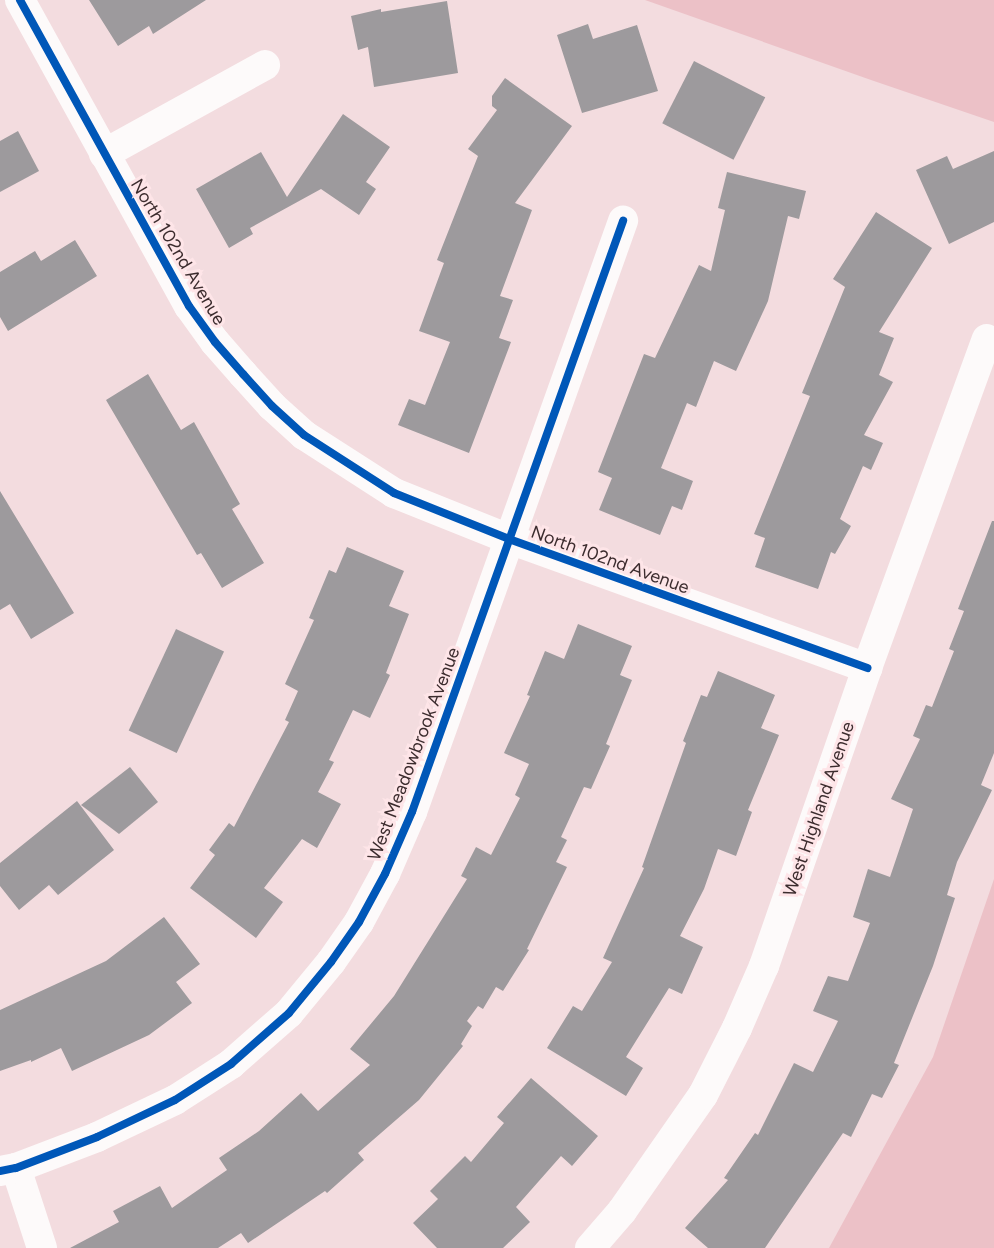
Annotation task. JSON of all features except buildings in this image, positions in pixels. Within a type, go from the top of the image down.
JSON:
[{"type":"street","name":"North 102nd Avenue","points":[[20,0],[189,306],[215,342],[272,406],[304,435],[394,493],[509,539],[867,668]]},
{"type":"street","points":[[104,154],[265,65]]},
{"type":"street","name":"West Meadowbrook Avenue","points":[[8,1170],[97,1137],[176,1100],[231,1064],[289,1013],[332,962],[359,922],[375,893],[412,812],[623,221]]},
{"type":"street","name":"West Highland Avenue","points":[[590,1248],[622,1211],[696,1105],[737,1028],[764,966],[867,668],[987,339]]},
{"type":"street","points":[[8,1170],[42,1248]]},
{"type":"shaded area","points":[[645,0],[994,0],[994,122],[871,80]]},
{"type":"shaded area","points":[[994,879],[994,1248],[829,1248],[933,1057]]},
{"type":"cycle path","points":[[20,0],[189,306],[215,342],[243,374],[272,406],[304,435],[394,493],[509,539],[867,668]]},
{"type":"cycle path","points":[[0,1171],[16,1168],[97,1137],[175,1100],[231,1064],[289,1013],[331,962],[359,922],[385,874],[412,812],[623,221]]}]
